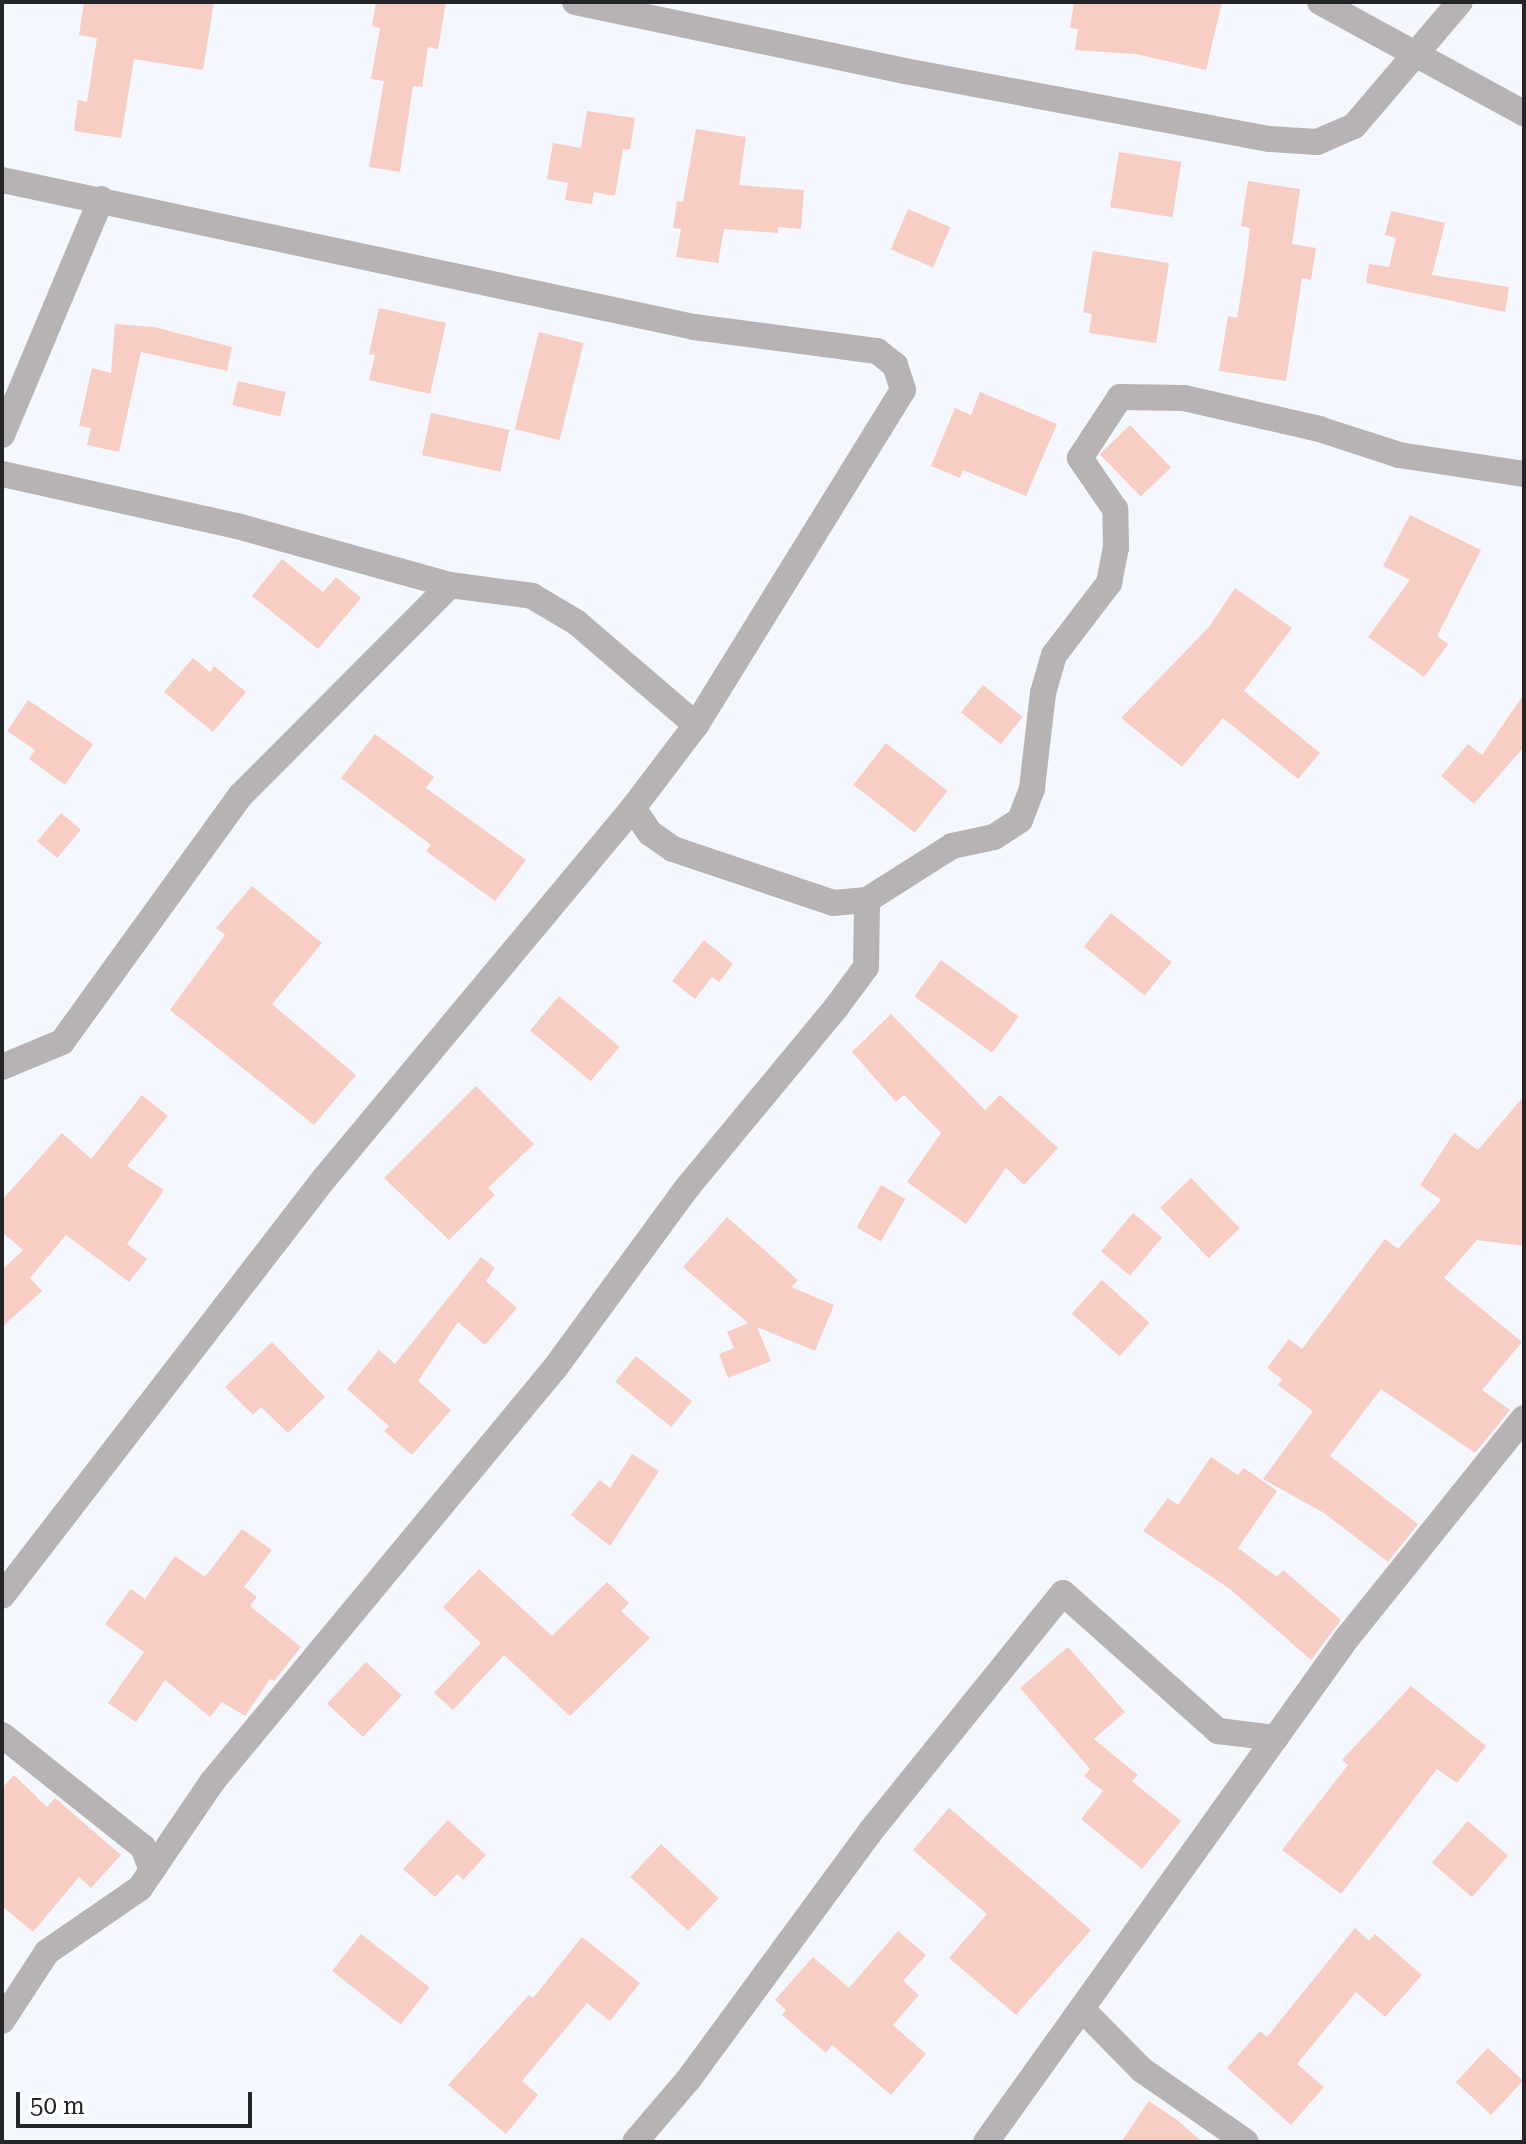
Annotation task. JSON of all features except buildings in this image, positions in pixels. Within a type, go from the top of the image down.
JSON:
[{"type":"street","points":[[575,2],[905,71],[1269,139],[1317,142],[1354,126],[1460,2]]},
{"type":"street","points":[[1320,2],[1524,113]]},
{"type":"street","points":[[2,180],[694,327],[877,351],[895,365],[903,390],[696,725],[633,808],[323,1180],[2,1596]]},
{"type":"street","points":[[2,435],[101,199]]},
{"type":"street","points":[[633,808],[650,833],[673,849],[803,897],[833,903],[867,900],[952,846],[994,837],[1020,820],[1032,788],[1043,693],[1054,655],[1109,583],[1116,548],[1115,509],[1080,458],[1120,397],[1184,398],[1319,429],[1399,455],[1524,474]]},
{"type":"street","points":[[2,474],[237,526],[450,585],[532,596],[576,622],[696,725]]},
{"type":"street","points":[[2,1067],[62,1042],[241,795],[450,585]]},
{"type":"street","points":[[2,2021],[47,1952],[140,1888],[212,1782],[555,1368],[686,1189],[835,1009],[866,967],[867,900]]},
{"type":"street","points":[[986,2142],[1347,1638],[1524,1418]]},
{"type":"street","points":[[635,2142],[688,2080],[870,1832],[1063,1593],[1218,1731],[1276,1738]]},
{"type":"street","points":[[2,1735],[143,1847],[152,1870]]},
{"type":"street","points":[[1082,2009],[1142,2070],[1246,2142]]}]
